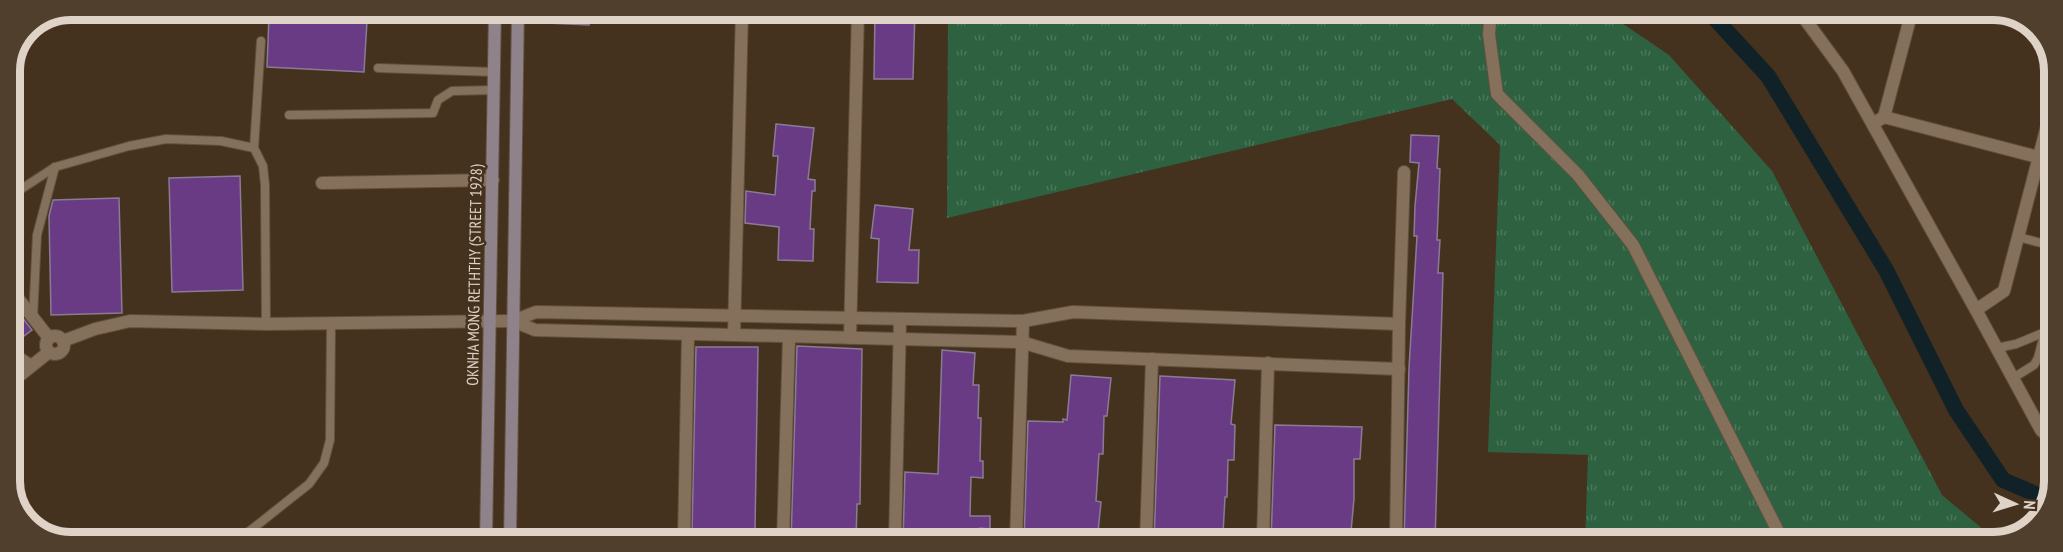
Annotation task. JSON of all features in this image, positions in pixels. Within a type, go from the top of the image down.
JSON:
[{"type":"main road","name":"OKNHA MONG RETHTHY (STREET 1928)","points":[[486,532],[495,20]]},
{"type":"main road","points":[[510,532],[518,20]]},
{"type":"street","points":[[734,335],[742,20]]},
{"type":"street","points":[[850,338],[858,20]]},
{"type":"street","points":[[1490,20],[1489,34],[1497,94],[1578,175],[1634,244],[1778,532]]},
{"type":"street","points":[[1806,20],[1879,121],[1997,348],[2044,433]]},
{"type":"street","points":[[1879,121],[1909,20]]},
{"type":"street","points":[[1879,121],[2043,158]]},
{"type":"street","points":[[1977,310],[2004,291],[2043,138]]},
{"type":"street","points":[[1396,532],[1404,172]]},
{"type":"street","points":[[322,183],[493,180]]},
{"type":"street","points":[[20,301],[49,338]]},
{"type":"street","points":[[63,341],[95,329],[130,321],[266,324],[513,321],[536,312],[1023,321],[1073,312],[1399,324]]},
{"type":"street","points":[[895,532],[900,319]]},
{"type":"street","points":[[513,321],[535,330],[1021,342],[1068,356],[1399,369]]},
{"type":"street","points":[[1016,532],[1023,321]]},
{"type":"street","points":[[684,532],[688,334]]},
{"type":"street","points":[[49,352],[46,344],[49,338],[57,336],[63,341]]},
{"type":"street","points":[[783,532],[789,337]]},
{"type":"street","points":[[49,352],[54,354],[60,352],[63,348],[63,341]]},
{"type":"street","points":[[20,376],[49,352]]},
{"type":"street","points":[[1146,532],[1152,359]]},
{"type":"street","points":[[1263,532],[1268,363]]},
{"type":"lane","points":[[261,41],[254,148],[263,166],[265,185],[266,324]]},
{"type":"lane","points":[[378,68],[494,72]]},
{"type":"lane","points":[[289,115],[433,113],[438,100],[452,92],[494,90]]},
{"type":"lane","points":[[20,190],[55,167],[110,151],[166,139],[221,141],[254,148]]},
{"type":"lane","points":[[33,318],[38,235],[55,167]]},
{"type":"lane","points":[[2018,237],[2043,244]]},
{"type":"lane","points":[[248,532],[309,484],[324,463],[330,440],[331,323]]},
{"type":"lane","points":[[1997,348],[2016,344],[2044,333]]},
{"type":"lane","points":[[2013,378],[2034,365],[2044,337]]},
{"type":"lane","points":[[20,357],[34,366]]},
{"type":"green space","points":[[948,20],[1617,20],[1669,55],[1772,171],[1942,495],[1986,532],[1585,532],[1588,455],[1488,452],[1500,145],[1452,99],[947,218]]},
{"type":"building","points":[[269,20],[367,21],[364,72],[267,67]]},
{"type":"building","points":[[526,20],[589,20],[589,25],[526,22]]},
{"type":"building","points":[[875,20],[915,20],[913,79],[874,79]]},
{"type":"building","points":[[776,124],[814,128],[808,179],[815,180],[815,191],[812,191],[810,229],[814,229],[813,261],[778,260],[779,227],[745,223],[746,191],[775,195],[778,156],[773,156]]},
{"type":"building","points":[[1411,135],[1439,136],[1437,240],[1440,240],[1438,273],[1443,273],[1435,532],[1404,532],[1409,368],[1417,236],[1414,236],[1415,206],[1419,163],[1410,162]]},
{"type":"building","points":[[240,176],[243,290],[172,292],[169,178]]},
{"type":"building","points":[[119,198],[122,313],[51,315],[49,216],[53,200]]},
{"type":"building","points":[[875,205],[913,209],[909,250],[919,250],[918,283],[877,282],[879,239],[871,238]]},
{"type":"building","points":[[20,314],[32,330],[20,339]]},
{"type":"building","points":[[797,346],[862,349],[860,504],[857,504],[856,532],[791,532]]},
{"type":"building","points":[[696,347],[758,347],[755,531],[692,532]]},
{"type":"building","points":[[942,350],[975,353],[973,385],[979,385],[978,418],[981,418],[980,461],[983,461],[983,478],[971,477],[970,516],[990,516],[990,529],[980,528],[980,532],[903,532],[905,472],[938,474]]},
{"type":"building","points":[[1071,375],[1111,378],[1107,416],[1104,416],[1103,454],[1099,454],[1096,501],[1101,502],[1098,532],[1024,532],[1028,421],[1063,422],[1063,419],[1067,420]]},
{"type":"building","points":[[1160,376],[1235,380],[1231,424],[1235,425],[1234,460],[1228,460],[1223,532],[1154,532]]},
{"type":"building","points":[[1275,425],[1362,427],[1360,459],[1354,459],[1351,532],[1271,532]]},
{"type":"waterway","points":[[1716,20],[1768,76],[1886,270],[1956,410],[2003,480],[2041,496]]}]
